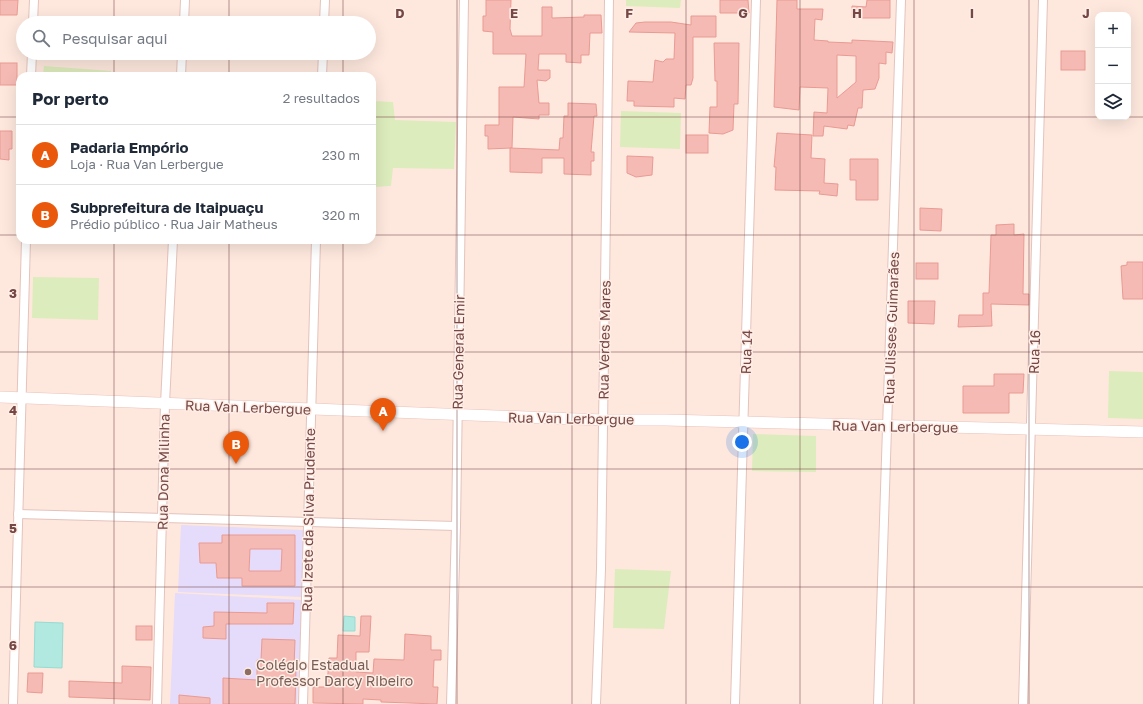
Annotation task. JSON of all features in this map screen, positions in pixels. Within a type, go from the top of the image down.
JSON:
[{"type":"street","points":[[33,16],[34,0]]},
{"type":"street","points":[[184,16],[185,0]]},
{"type":"street","points":[[324,16],[325,0]]},
{"type":"street","name":"Rua General Emir","points":[[451,704],[456,526],[464,0]]},
{"type":"street","name":"Rua Verdes Mares","points":[[596,704],[601,569],[609,0]]},
{"type":"street","name":"Rua 14","points":[[735,704],[756,0]]},
{"type":"street","name":"Rua Ulisses Guimarães","points":[[878,704],[901,0]]},
{"type":"street","name":"Rua 16","points":[[1023,704],[1043,0]]},
{"type":"street","points":[[31,72],[32,60]]},
{"type":"street","points":[[181,72],[182,60]]},
{"type":"street","points":[[322,72],[323,60]]},
{"type":"street","points":[[13,704],[26,244]]},
{"type":"street","name":"Rua Dona Milinha","points":[[157,704],[165,404],[173,244]]},
{"type":"street","name":"Rua Izete da Silva Prudente","points":[[303,704],[310,410],[316,244]]},
{"type":"street","name":"Rua Van Lerbergue","points":[[0,397],[603,420],[1143,432]]},
{"type":"street","points":[[18,514],[456,526]]},
{"type":"shaded area","points":[[181,525],[304,530],[301,597],[178,592]]},
{"type":"shaded area","points":[[175,593],[302,600],[297,704],[170,704]]},
{"type":"green space","points":[[626,0],[681,0],[680,8],[626,6]]},
{"type":"green space","points":[[44,66],[111,71],[111,72],[43,72]]},
{"type":"green space","points":[[376,101],[393,102],[395,120],[456,122],[454,169],[393,168],[391,186],[376,187]]},
{"type":"green space","points":[[621,111],[681,113],[680,149],[620,147]]},
{"type":"green space","points":[[33,277],[99,278],[98,320],[32,318]]},
{"type":"green space","points":[[1109,371],[1143,372],[1143,419],[1108,418]]},
{"type":"green space","points":[[753,434],[816,436],[816,472],[752,471]]},
{"type":"green space","points":[[615,569],[671,571],[664,629],[613,628]]},
{"type":"water","points":[[344,616],[355,617],[355,631],[343,631]]},
{"type":"water","points":[[35,622],[63,623],[62,668],[34,667]]},
{"type":"building","points":[[0,0],[18,0],[17,15],[0,15]]},
{"type":"building","points":[[486,0],[511,0],[510,29],[512,36],[542,36],[542,7],[552,7],[552,18],[601,15],[602,33],[590,33],[589,55],[581,55],[581,63],[566,62],[566,54],[539,54],[538,70],[550,70],[550,78],[546,81],[537,80],[539,103],[549,103],[549,115],[539,115],[539,119],[513,117],[512,148],[488,149],[488,136],[485,136],[485,125],[499,125],[499,87],[524,87],[526,54],[493,54],[493,32],[483,31],[483,16],[486,16]]},
{"type":"building","points":[[720,0],[748,0],[749,13],[720,13]]},
{"type":"building","points":[[777,0],[797,0],[797,9],[823,9],[822,20],[815,19],[814,40],[852,43],[852,40],[893,42],[892,53],[886,52],[886,64],[879,63],[879,78],[875,89],[863,90],[862,108],[858,108],[854,126],[848,125],[847,129],[824,126],[823,136],[813,136],[814,112],[827,113],[828,88],[800,87],[799,110],[774,107]],"holes":[[[837,55],[856,56],[856,82],[837,98]]]},
{"type":"building","points":[[867,0],[890,0],[890,18],[852,18],[852,6],[866,7]]},
{"type":"building","points":[[691,16],[716,16],[716,37],[693,37],[693,78],[691,85],[686,85],[685,99],[674,98],[674,107],[634,106],[634,101],[627,101],[628,81],[653,82],[655,60],[663,62],[666,59],[674,59],[675,33],[629,32],[636,23],[671,22],[691,25]]},
{"type":"building","points":[[714,43],[739,43],[738,104],[734,104],[733,130],[723,134],[709,133],[710,107],[717,107],[717,81],[715,81]]},
{"type":"building","points":[[1061,51],[1085,51],[1085,70],[1061,70]]},
{"type":"building","points":[[0,63],[17,63],[16,85],[0,85]]},
{"type":"building","points":[[568,103],[596,104],[597,116],[594,116],[591,152],[594,152],[594,161],[591,161],[591,175],[564,174],[564,158],[542,158],[542,173],[510,172],[510,148],[559,150],[560,138],[563,138],[564,116],[568,116]]},
{"type":"building","points":[[0,131],[12,131],[12,149],[9,149],[9,160],[0,159]]},
{"type":"building","points":[[777,133],[812,135],[811,158],[825,159],[824,183],[838,184],[837,196],[819,194],[820,191],[775,190],[776,167],[774,167]]},
{"type":"building","points":[[686,135],[708,135],[708,153],[686,153]]},
{"type":"building","points":[[627,156],[653,157],[652,175],[636,177],[627,173]]},
{"type":"building","points":[[850,159],[878,159],[878,200],[856,200],[856,180],[850,180]]},
{"type":"building","points":[[920,208],[942,209],[941,231],[920,230]]},
{"type":"building","points":[[1014,224],[1014,235],[1024,234],[1023,294],[1029,294],[1029,305],[991,304],[992,326],[958,327],[959,315],[983,315],[983,293],[989,293],[991,235],[996,235],[996,225]]},
{"type":"building","points":[[1127,262],[1143,262],[1143,299],[1123,299],[1121,266],[1127,265]]},
{"type":"building","points":[[916,263],[938,263],[938,279],[916,279]]},
{"type":"building","points":[[908,301],[935,301],[934,324],[908,323]]},
{"type":"building","points":[[994,374],[1024,374],[1023,393],[1009,393],[1009,413],[963,413],[963,386],[994,386]]},
{"type":"building","points":[[222,535],[295,535],[295,586],[242,586],[242,578],[217,578],[216,563],[200,563],[199,543],[222,543]],"holes":[[[250,549],[282,549],[281,571],[249,571]]]},
{"type":"building","points":[[267,603],[294,603],[293,624],[226,624],[226,639],[203,638],[203,627],[214,626],[214,612],[267,613]]},
{"type":"building","points":[[361,616],[371,616],[369,652],[356,652],[356,672],[373,673],[374,659],[404,660],[405,634],[431,636],[431,650],[441,650],[441,660],[434,660],[433,687],[438,687],[437,704],[381,702],[381,700],[363,699],[363,704],[313,703],[313,687],[327,687],[329,658],[337,658],[338,635],[360,636]]},
{"type":"building","points":[[136,626],[152,626],[152,640],[136,640]]},
{"type":"building","points":[[262,639],[295,640],[295,704],[223,704],[223,678],[257,680],[257,660],[261,660]]},
{"type":"building","points":[[122,666],[151,667],[150,700],[69,697],[69,681],[122,683]]},
{"type":"building","points":[[28,673],[43,673],[42,693],[27,692]]},
{"type":"building","points":[[179,695],[210,698],[210,704],[179,704]]},
{"type":"place","name":"Padaria Empório","points":[[383,431]]},
{"type":"place","name":"Subprefeitura de Itaipuaçu","points":[[236,464]]},
{"type":"place","name":"Colégio Estadual Professor Darcy Ribeiro","points":[[248,672]]}]
